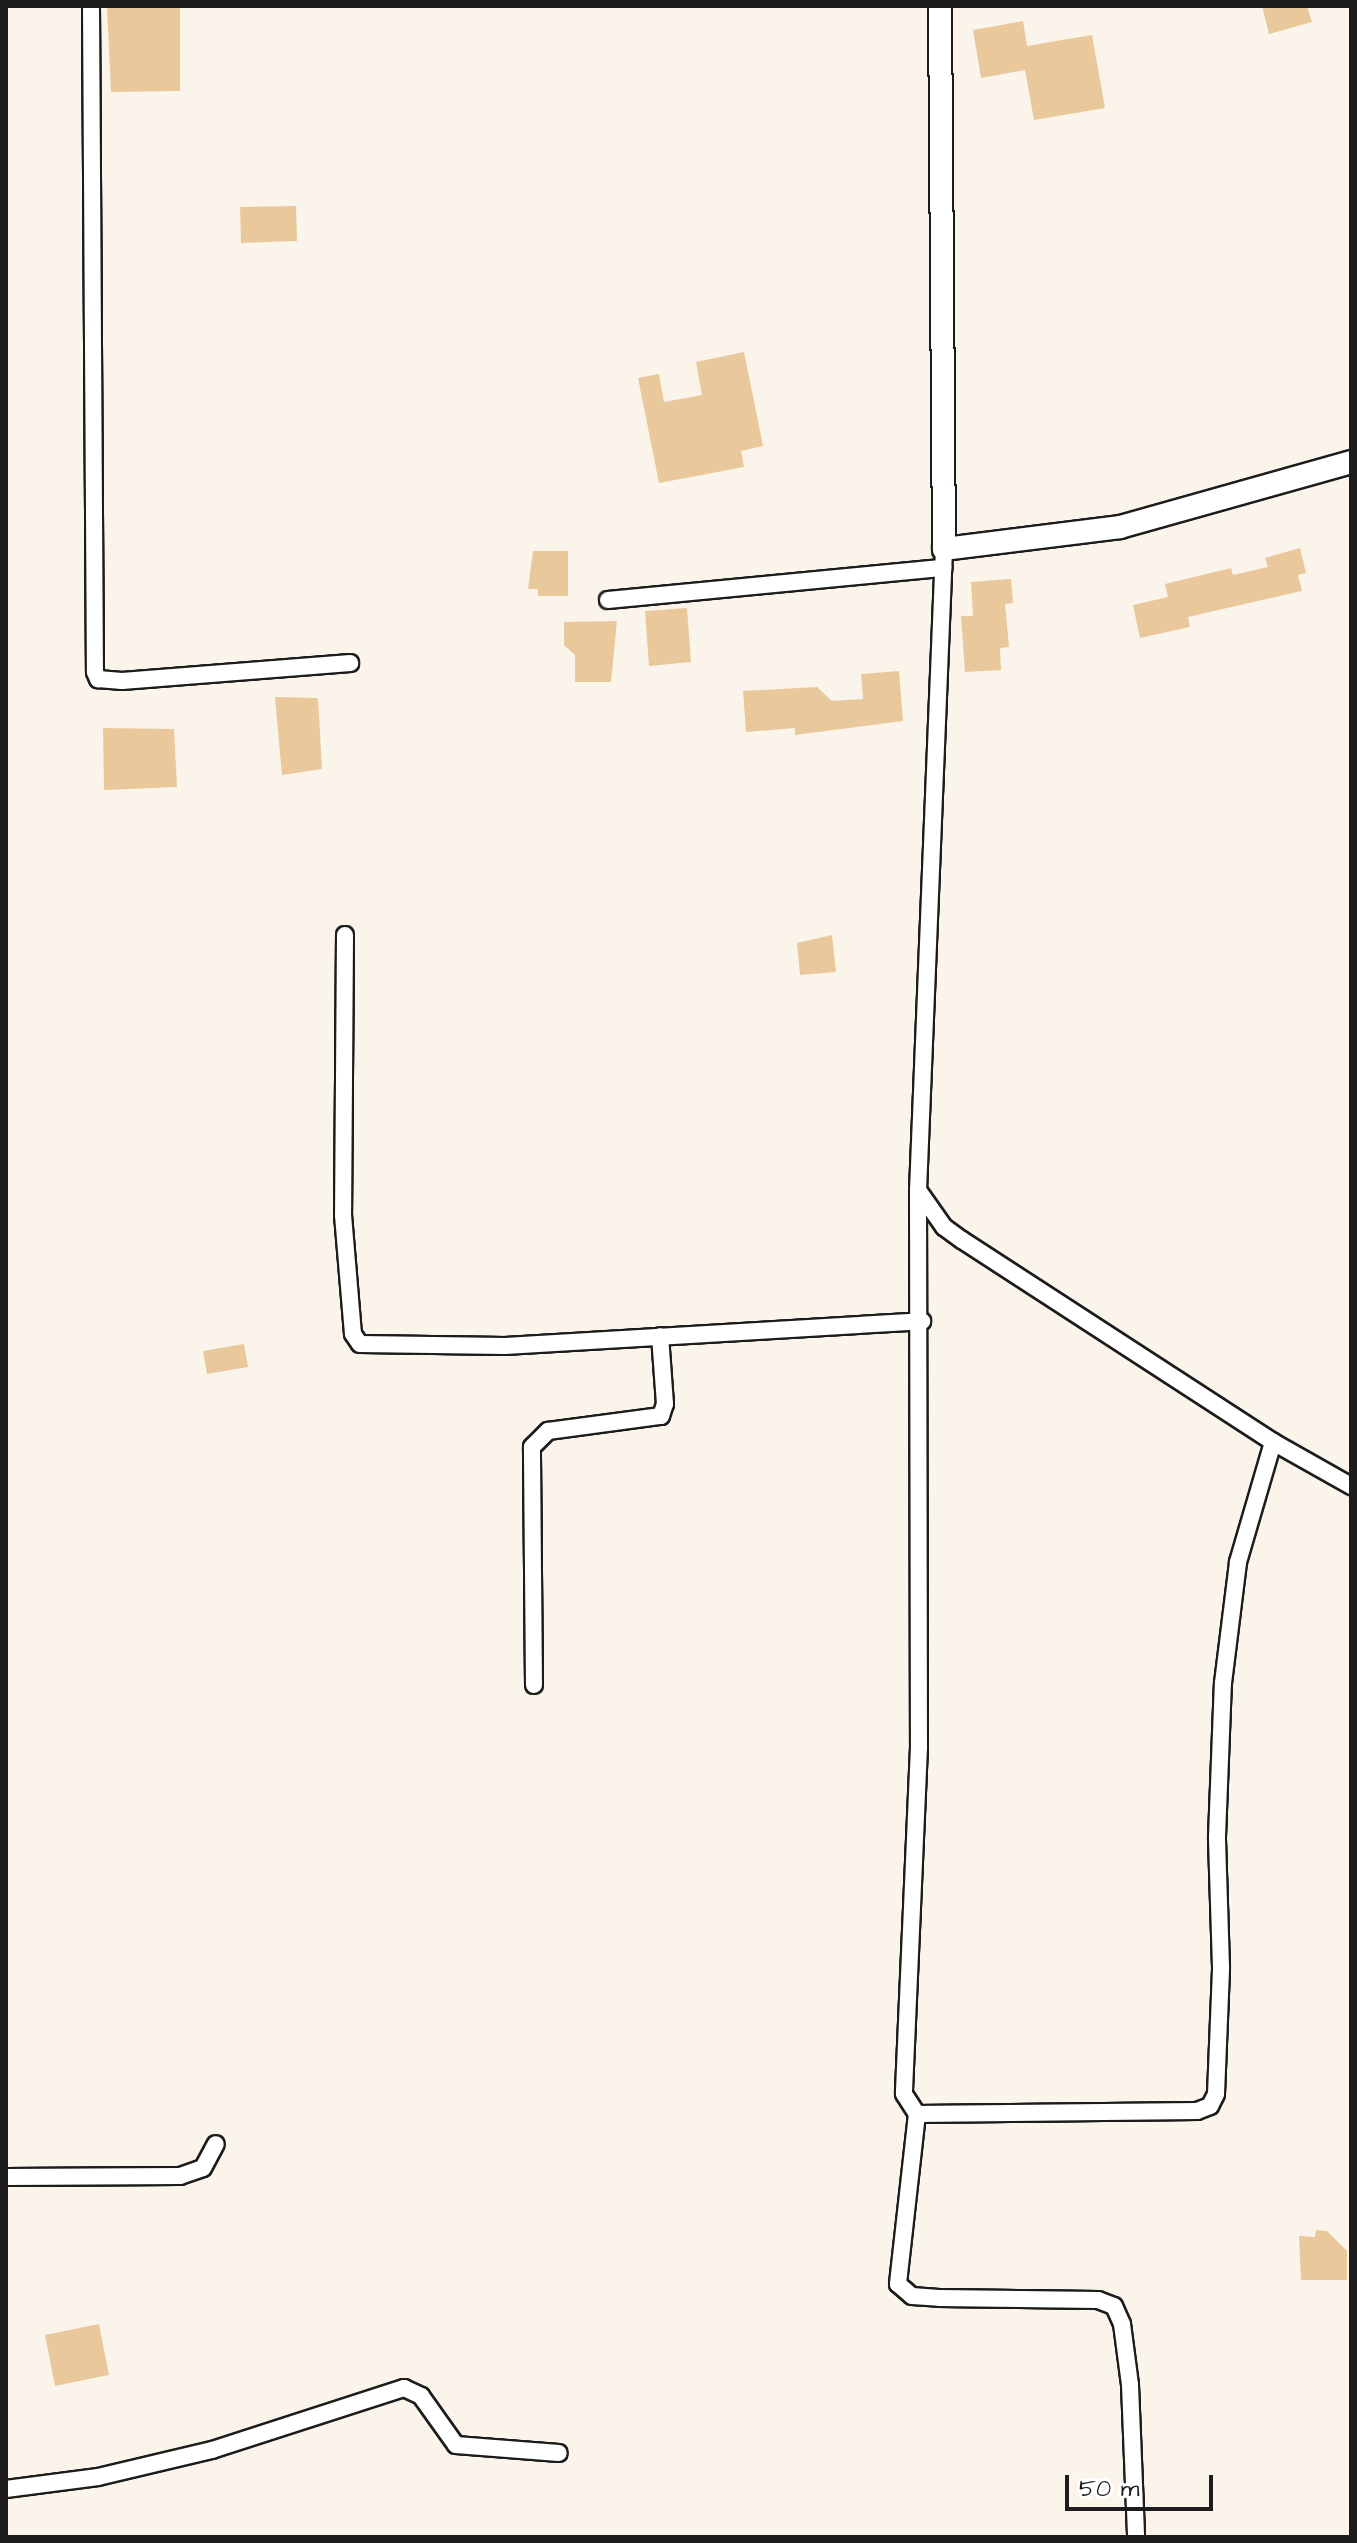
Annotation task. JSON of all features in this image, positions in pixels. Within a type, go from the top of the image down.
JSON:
[{"type":"main road","points":[[940,6],[943,558],[1120,527],[1351,462]]},
{"type":"street","points":[[91,6],[95,672],[98,679],[122,681],[350,663]]},
{"type":"street","points":[[608,600],[943,558],[918,1190],[922,1321],[919,1747],[904,2094],[917,2114],[912,2175],[898,2249],[900,2289],[939,2298],[1098,2300],[1114,2306],[1122,2324],[1130,2385],[1136,2537]]},
{"type":"street","points":[[345,935],[343,1215],[354,1339],[360,1344],[505,1346],[922,1321]]},
{"type":"street","points":[[918,1190],[944,1227],[962,1240],[1273,1442],[1351,1486]]},
{"type":"street","points":[[534,1685],[532,1447],[548,1431],[661,1416],[665,1404],[660,1336]]},
{"type":"street","points":[[917,2114],[1197,2111],[1210,2106],[1216,2094],[1221,1967],[1217,1837],[1223,1683],[1238,1562],[1273,1442]]},
{"type":"street","points":[[6,2177],[180,2176],[203,2168],[216,2144]]},
{"type":"street","points":[[6,2489],[98,2477],[212,2450],[404,2388],[421,2396],[456,2445],[470,2450],[559,2453]]},
{"type":"building","points":[[107,6],[180,6],[180,91],[111,92]]},
{"type":"building","points":[[1262,6],[1307,6],[1312,22],[1269,34]]},
{"type":"building","points":[[1023,21],[1027,46],[1092,35],[1105,108],[1034,120],[1025,70],[981,78],[973,30]]},
{"type":"building","points":[[296,206],[297,241],[241,243],[240,207]]},
{"type":"building","points":[[744,352],[763,446],[741,451],[744,467],[659,483],[638,378],[659,374],[664,402],[702,395],[696,362]]},
{"type":"building","points":[[1300,548],[1306,573],[1298,575],[1302,591],[1188,617],[1190,627],[1140,638],[1133,605],[1168,597],[1165,584],[1231,568],[1233,575],[1268,567],[1265,558]]},
{"type":"building","points":[[533,551],[568,551],[568,596],[538,596],[538,589],[528,589]]},
{"type":"building","points":[[1011,579],[1013,603],[1005,604],[1009,647],[1000,648],[1001,670],[965,672],[961,616],[973,616],[971,582]]},
{"type":"building","points":[[687,608],[691,662],[649,666],[645,611]]},
{"type":"building","points":[[617,621],[611,682],[575,682],[575,655],[564,645],[564,622]]},
{"type":"building","points":[[899,671],[903,721],[795,735],[795,728],[746,732],[743,691],[817,687],[832,701],[863,699],[861,674]]},
{"type":"building","points":[[275,697],[318,698],[322,769],[282,775]]},
{"type":"building","points":[[103,728],[174,729],[177,787],[104,790]]},
{"type":"building","points":[[832,935],[836,972],[800,975],[797,943]]},
{"type":"building","points":[[244,1344],[248,1367],[207,1374],[203,1351]]},
{"type":"building","points":[[1316,2230],[1327,2231],[1347,2251],[1347,2280],[1301,2280],[1299,2236],[1315,2237]]},
{"type":"building","points":[[99,2324],[109,2375],[55,2386],[45,2335]]}]
